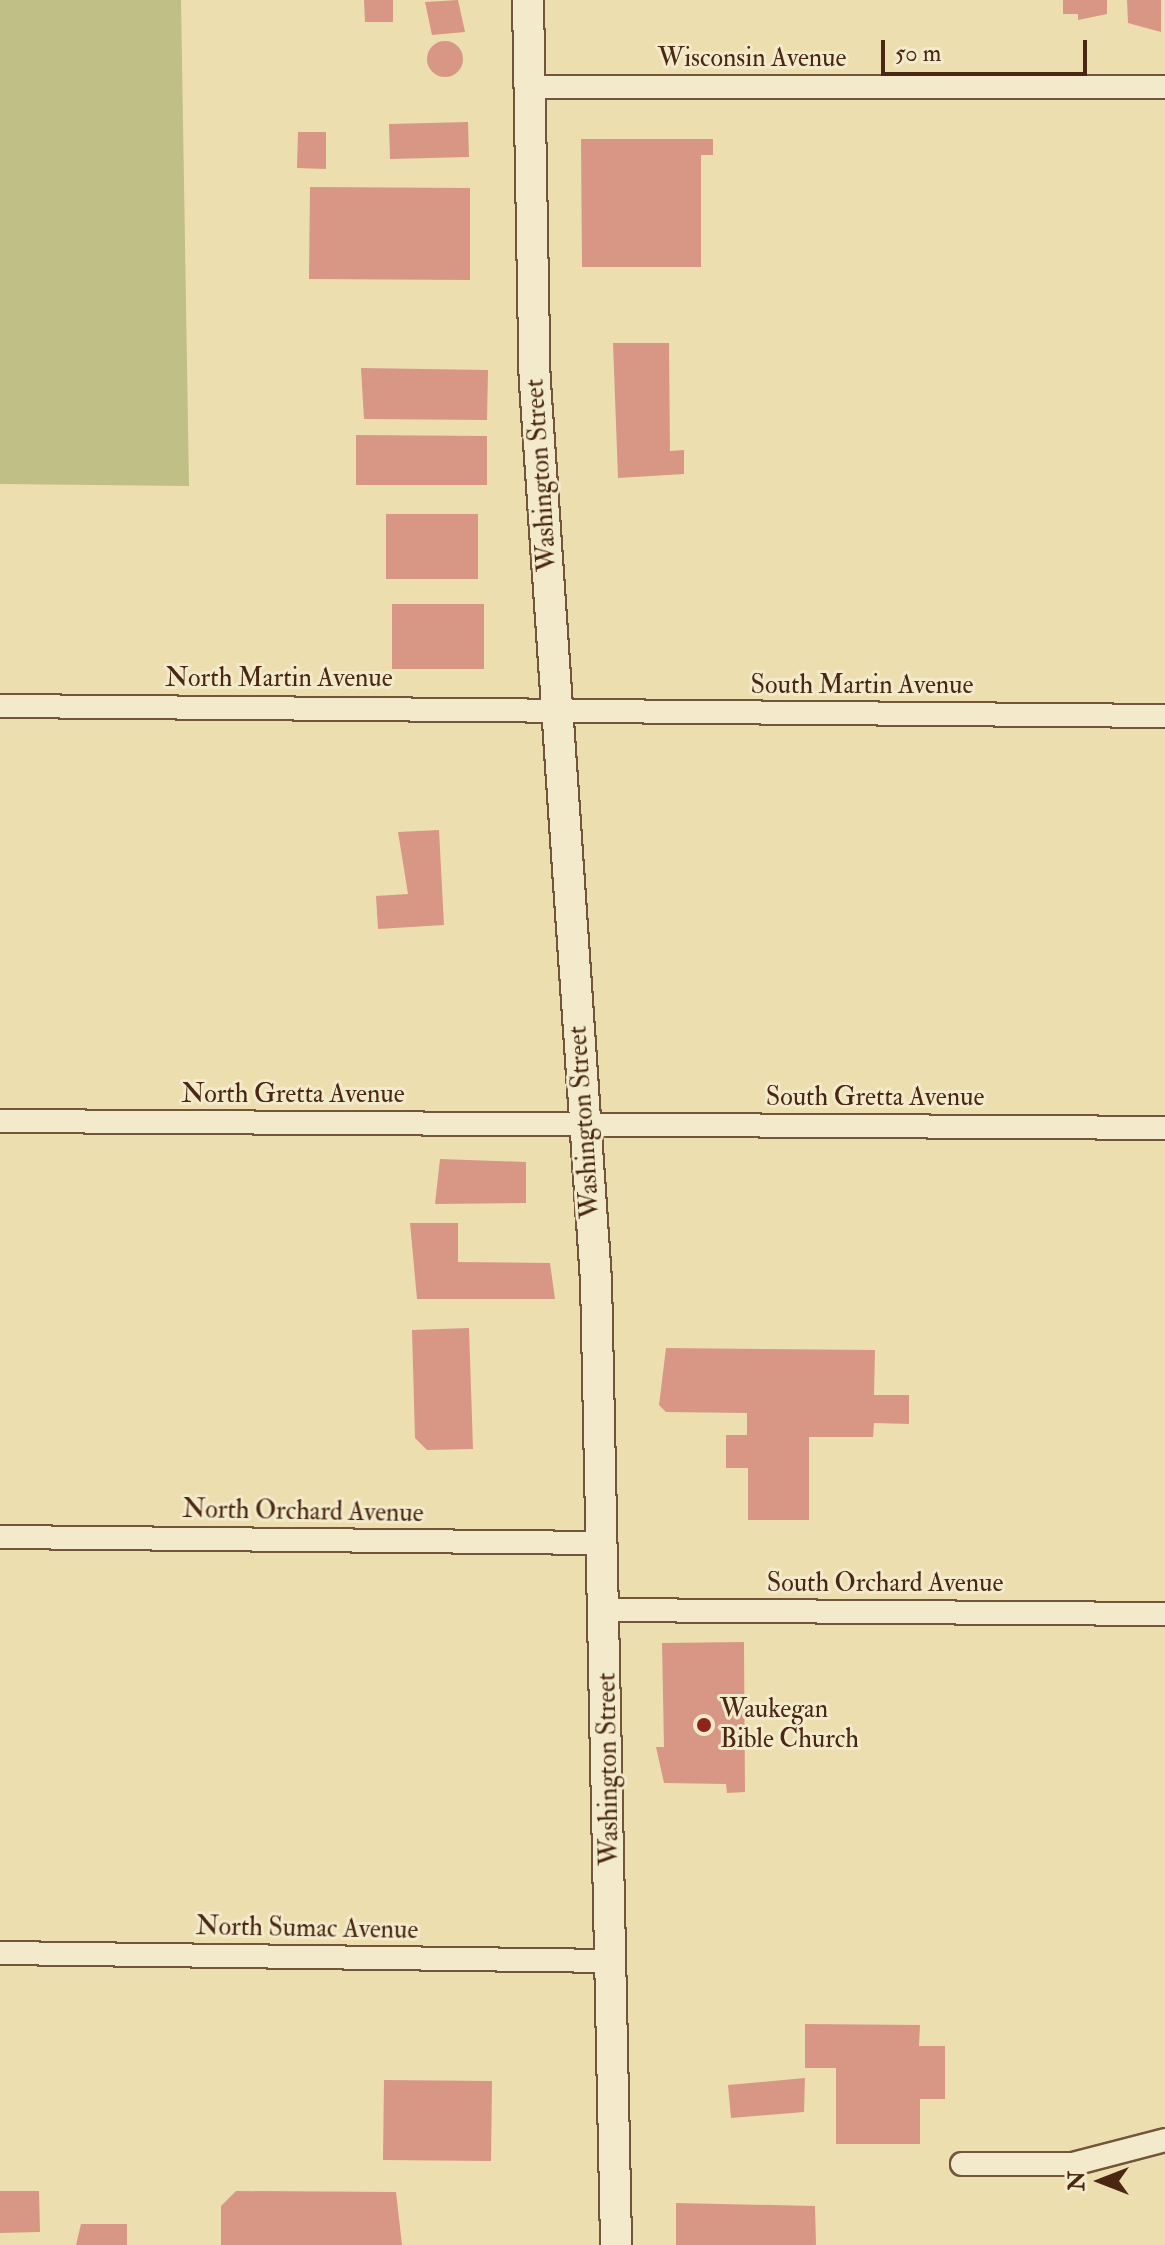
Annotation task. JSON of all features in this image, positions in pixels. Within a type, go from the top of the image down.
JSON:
[{"type":"main road","name":"Washington Street","points":[[528,0],[535,383],[585,1124],[605,1543],[614,1961],[616,2245]]},
{"type":"street","name":"Wisconsin Avenue","points":[[530,87],[1165,87]]},
{"type":"street","name":"North Martin Avenue","points":[[0,706],[558,712]]},
{"type":"street","name":"South Martin Avenue","points":[[558,712],[1165,716]]},
{"type":"street","name":"North Gretta Avenue","points":[[0,1121],[585,1124]]},
{"type":"street","name":"South Gretta Avenue","points":[[585,1124],[1165,1128]]},
{"type":"street","name":"North Orchard Avenue","points":[[0,1537],[605,1543]]},
{"type":"street","name":"South Orchard Avenue","points":[[605,1610],[1165,1614]]},
{"type":"street","name":"North Sumac Avenue","points":[[0,1953],[614,1961]]},
{"type":"street","points":[[962,2164],[1073,2164],[1165,2140]]},
{"type":"green space","points":[[0,0],[181,0],[189,486],[0,484]]},
{"type":"building","points":[[364,0],[393,0],[393,22],[365,22]]},
{"type":"building","points":[[458,0],[465,32],[432,35],[425,2]]},
{"type":"building","points":[[1063,0],[1107,0],[1107,14],[1078,20],[1078,14],[1063,14]]},
{"type":"building","points":[[1127,0],[1161,0],[1161,32],[1128,23]]},
{"type":"building","points":[[445,41],[458,46],[463,59],[458,72],[445,77],[432,72],[427,59],[432,46]]},
{"type":"building","points":[[468,122],[469,157],[390,159],[389,124]]},
{"type":"building","points":[[298,132],[326,132],[326,169],[297,168]]},
{"type":"building","points":[[581,139],[713,139],[713,155],[701,155],[701,267],[582,267]]},
{"type":"building","points":[[310,187],[470,188],[470,280],[309,279]]},
{"type":"building","points":[[613,343],[669,343],[670,451],[684,450],[684,474],[618,478]]},
{"type":"building","points":[[361,368],[488,370],[487,420],[364,419]]},
{"type":"building","points":[[356,435],[487,436],[487,485],[356,485]]},
{"type":"building","points":[[386,514],[478,514],[478,579],[386,579]]},
{"type":"building","points":[[392,604],[484,604],[484,669],[392,669]]},
{"type":"building","points":[[439,830],[444,925],[378,929],[376,896],[408,894],[398,832]]},
{"type":"building","points":[[440,1159],[526,1162],[526,1203],[435,1204]]},
{"type":"building","points":[[410,1223],[458,1223],[458,1262],[550,1263],[555,1299],[417,1299]]},
{"type":"building","points":[[469,1328],[473,1449],[427,1450],[415,1438],[412,1330]]},
{"type":"building","points":[[666,1348],[875,1350],[874,1395],[909,1395],[909,1424],[874,1423],[873,1437],[809,1437],[809,1520],[748,1520],[748,1468],[726,1468],[726,1435],[747,1435],[747,1413],[666,1412],[659,1405]]},
{"type":"building","name":"Waukegan Bible Church","points":[[744,1642],[745,1792],[727,1793],[726,1784],[664,1783],[656,1747],[664,1747],[662,1643]]},
{"type":"building","points":[[805,2024],[920,2025],[919,2046],[945,2046],[945,2099],[920,2099],[920,2144],[836,2144],[836,2068],[805,2068]]},
{"type":"building","points":[[805,2078],[804,2112],[731,2118],[728,2085]]},
{"type":"building","points":[[384,2080],[492,2081],[491,2161],[383,2160]]},
{"type":"building","points":[[0,2191],[39,2191],[40,2232],[0,2233]]},
{"type":"building","points":[[236,2191],[396,2192],[402,2245],[221,2245],[221,2206]]},
{"type":"building","points":[[676,2203],[815,2206],[816,2245],[676,2245]]},
{"type":"building","points":[[81,2224],[127,2224],[127,2245],[76,2245]]},
{"type":"place","name":"Waukegan Bible Church","points":[[704,1725]]}]
